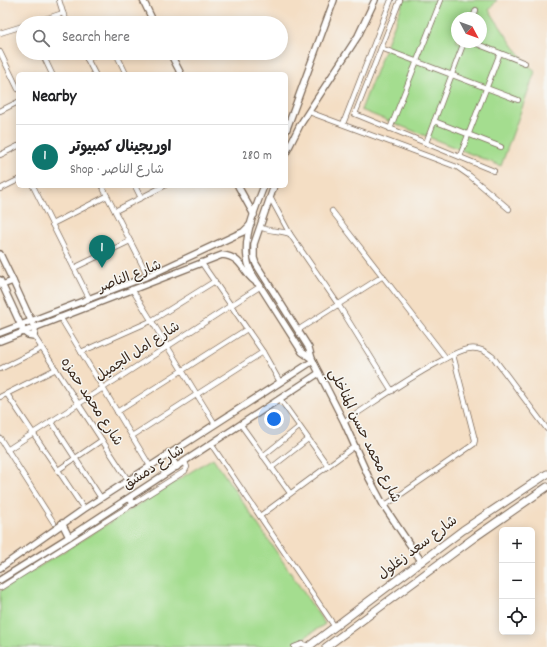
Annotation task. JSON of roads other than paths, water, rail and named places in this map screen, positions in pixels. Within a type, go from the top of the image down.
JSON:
[{"type":"main road","name":"شارع سعد زغلول","points":[[309,647],[476,521],[547,474]]},
{"type":"main road","name":"شارع سعد زغلول","points":[[326,647],[475,536],[547,487]]},
{"type":"street","points":[[56,16],[63,14],[59,0]]},
{"type":"street","points":[[143,0],[151,16]]},
{"type":"street","points":[[288,126],[334,0]]},
{"type":"street","points":[[288,149],[297,130],[358,36],[375,0]]},
{"type":"street","points":[[343,124],[391,0]]},
{"type":"street","points":[[400,0],[355,114],[494,171]]},
{"type":"street","points":[[390,129],[441,0]]},
{"type":"street","points":[[0,33],[16,28]]},
{"type":"street","points":[[381,48],[518,100]]},
{"type":"street","points":[[426,143],[462,48]]},
{"type":"street","points":[[487,48],[525,63]]},
{"type":"street","points":[[0,52],[16,85]]},
{"type":"street","points":[[460,156],[500,53]]},
{"type":"street","points":[[45,60],[51,72]]},
{"type":"street","points":[[88,60],[94,72]]},
{"type":"street","points":[[119,60],[125,72]]},
{"type":"street","points":[[174,60],[180,72]]},
{"type":"street","points":[[0,111],[16,103]]},
{"type":"street","points":[[310,112],[457,167],[470,176],[509,210]]},
{"type":"street","points":[[434,121],[501,147]]},
{"type":"street","points":[[288,129],[297,130]]},
{"type":"street","points":[[0,155],[16,147]]},
{"type":"street","points":[[0,189],[16,181]]},
{"type":"street","points":[[34,188],[89,298]]},
{"type":"street","points":[[103,188],[148,276]]},
{"type":"street","points":[[136,188],[141,198]]},
{"type":"street","points":[[115,211],[160,188]]},
{"type":"street","points":[[239,188],[254,215]]},
{"type":"street","name":"شارع محمد حسن المناخلي","points":[[263,188],[251,224],[246,249],[246,260],[250,270],[302,352],[312,360],[320,373],[369,478],[384,506],[422,562]]},
{"type":"street","name":"شارع محمد حسن المناخلي","points":[[273,188],[254,244],[254,258],[260,270],[311,350],[312,360]]},
{"type":"street","points":[[52,224],[107,196]]},
{"type":"street","points":[[270,197],[290,234],[338,304],[392,391]]},
{"type":"street","points":[[332,211],[446,358]]},
{"type":"street","name":"شارع الناصر","points":[[0,333],[148,276],[243,232],[251,224]]},
{"type":"street","points":[[260,227],[267,230],[280,231],[290,234]]},
{"type":"street","points":[[74,268],[130,240]]},
{"type":"street","points":[[0,254],[13,281],[34,328],[34,336],[28,335],[24,332],[1,283],[13,281]]},
{"type":"street","name":"شارع الناصر","points":[[0,341],[222,255],[231,256],[241,263],[248,276],[260,285]]},
{"type":"street","points":[[201,262],[263,352],[280,382]]},
{"type":"street","points":[[298,330],[383,276]]},
{"type":"street","points":[[81,352],[151,321],[215,281]]},
{"type":"street","name":"شارع امل الجميل","points":[[7,450],[260,285]]},
{"type":"street","points":[[132,289],[215,424]]},
{"type":"street","points":[[280,317],[287,312]]},
{"type":"street","points":[[60,317],[150,466]]},
{"type":"street","points":[[117,412],[247,328]]},
{"type":"street","name":"شارع محمد حمزه","points":[[34,336],[128,480]]},
{"type":"street","points":[[1,367],[42,348]]},
{"type":"street","points":[[344,422],[426,369],[453,354],[470,348],[479,349],[493,357],[547,429]]},
{"type":"street","points":[[132,436],[263,352]]},
{"type":"street","points":[[302,352],[302,368]]},
{"type":"street","points":[[384,506],[474,444],[475,440],[453,354]]},
{"type":"street","name":"شارع دمشق","points":[[0,568],[84,509],[302,368],[312,360]]},
{"type":"street","points":[[0,397],[56,369]]},
{"type":"street","name":"شارع دمشق","points":[[0,580],[130,498],[320,373]]},
{"type":"street","points":[[7,394],[84,509]]},
{"type":"street","points":[[280,399],[328,466]]},
{"type":"street","points":[[51,421],[101,498]]},
{"type":"street","points":[[241,425],[290,493]]},
{"type":"street","points":[[263,456],[299,427]]},
{"type":"street","points":[[0,438],[54,523]]},
{"type":"street","points":[[271,468],[308,439]]},
{"type":"street","points":[[58,470],[102,440]]},
{"type":"street","points":[[211,444],[335,627]]},
{"type":"street","points":[[260,516],[355,446]]},
{"type":"street","points":[[168,454],[177,467]]},
{"type":"street","points":[[0,588],[185,472],[187,467],[185,462]]},
{"type":"street","points":[[130,498],[133,504]]},
{"type":"street","points":[[62,524],[69,537]]},
{"type":"street","points":[[294,647],[302,644],[309,647]]},
{"type":"place","name":"اوريجينال كمبيوتر","points":[[102,268]]}]
